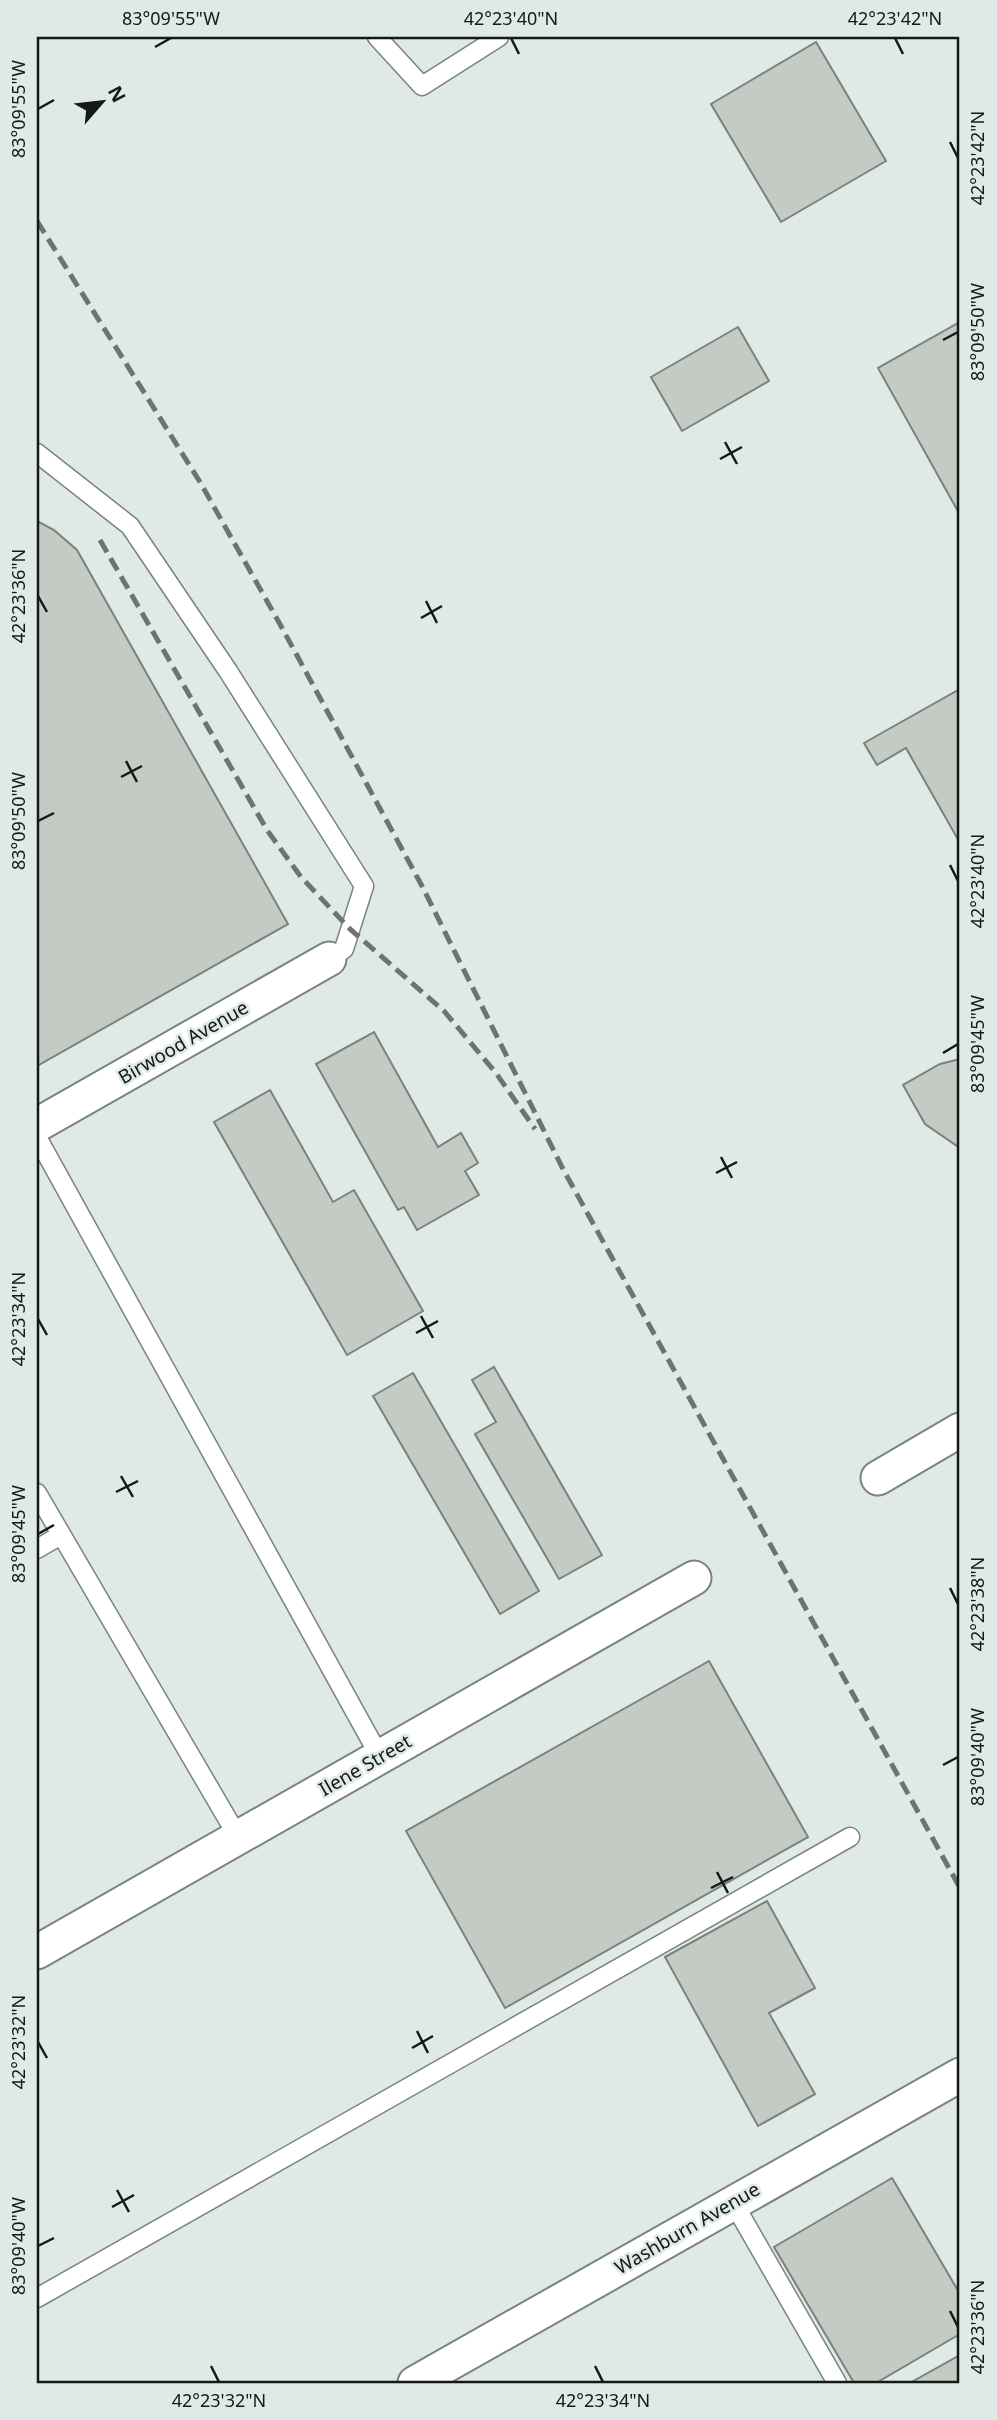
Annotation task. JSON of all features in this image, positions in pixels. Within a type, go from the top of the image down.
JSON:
[{"type":"street","name":"Birwood Avenue","points":[[37,1125],[329,959]]},
{"type":"street","points":[[878,1478],[960,1430]]},
{"type":"street","name":"Ilene Street","points":[[37,1952],[694,1578]]},
{"type":"street","name":"Washburn Avenue","points":[[415,2383],[960,2075]]},
{"type":"lane","points":[[377,37],[422,86],[499,37]]},
{"type":"lane","points":[[37,453],[131,526],[228,671],[364,886],[344,949],[329,959]]},
{"type":"lane","points":[[37,1137],[380,1757]]},
{"type":"lane","points":[[37,1493],[238,1837]]},
{"type":"lane","points":[[37,1549],[61,1535]]},
{"type":"lane","points":[[37,2298],[850,1837]]},
{"type":"lane","points":[[733,2202],[837,2383]]},
{"type":"building","points":[[816,42],[886,161],[781,222],[711,104]]},
{"type":"building","points":[[960,322],[960,515],[878,368]]},
{"type":"building","points":[[738,327],[769,381],[682,431],[651,377]]},
{"type":"building","points":[[37,521],[54,530],[77,550],[288,924],[37,1066]]},
{"type":"building","points":[[960,689],[960,843],[906,748],[877,765],[864,743]]},
{"type":"building","points":[[374,1032],[438,1147],[461,1133],[478,1163],[465,1171],[479,1195],[417,1230],[404,1207],[398,1210],[316,1064]]},
{"type":"building","points":[[960,1059],[960,1148],[925,1124],[903,1085],[940,1064]]},
{"type":"building","points":[[270,1090],[333,1202],[354,1190],[423,1311],[347,1355],[214,1122]]},
{"type":"building","points":[[494,1367],[602,1555],[559,1579],[475,1434],[496,1422],[472,1380]]},
{"type":"building","points":[[413,1373],[539,1591],[500,1614],[373,1396]]},
{"type":"building","points":[[709,1661],[808,1837],[505,2008],[406,1831]]},
{"type":"building","points":[[767,1901],[815,1988],[769,2013],[815,2094],[758,2126],[665,1957]]},
{"type":"building","points":[[892,2178],[960,2294],[960,2334],[876,2383],[854,2383],[774,2247]]},
{"type":"building","points":[[960,2355],[960,2383],[910,2383]]},
{"type":"railway","points":[[37,221],[200,482],[281,626],[422,886],[563,1169],[960,1888]]},
{"type":"railway","points":[[100,540],[267,830],[301,877],[350,929],[444,1011],[496,1073],[535,1129]]}]
